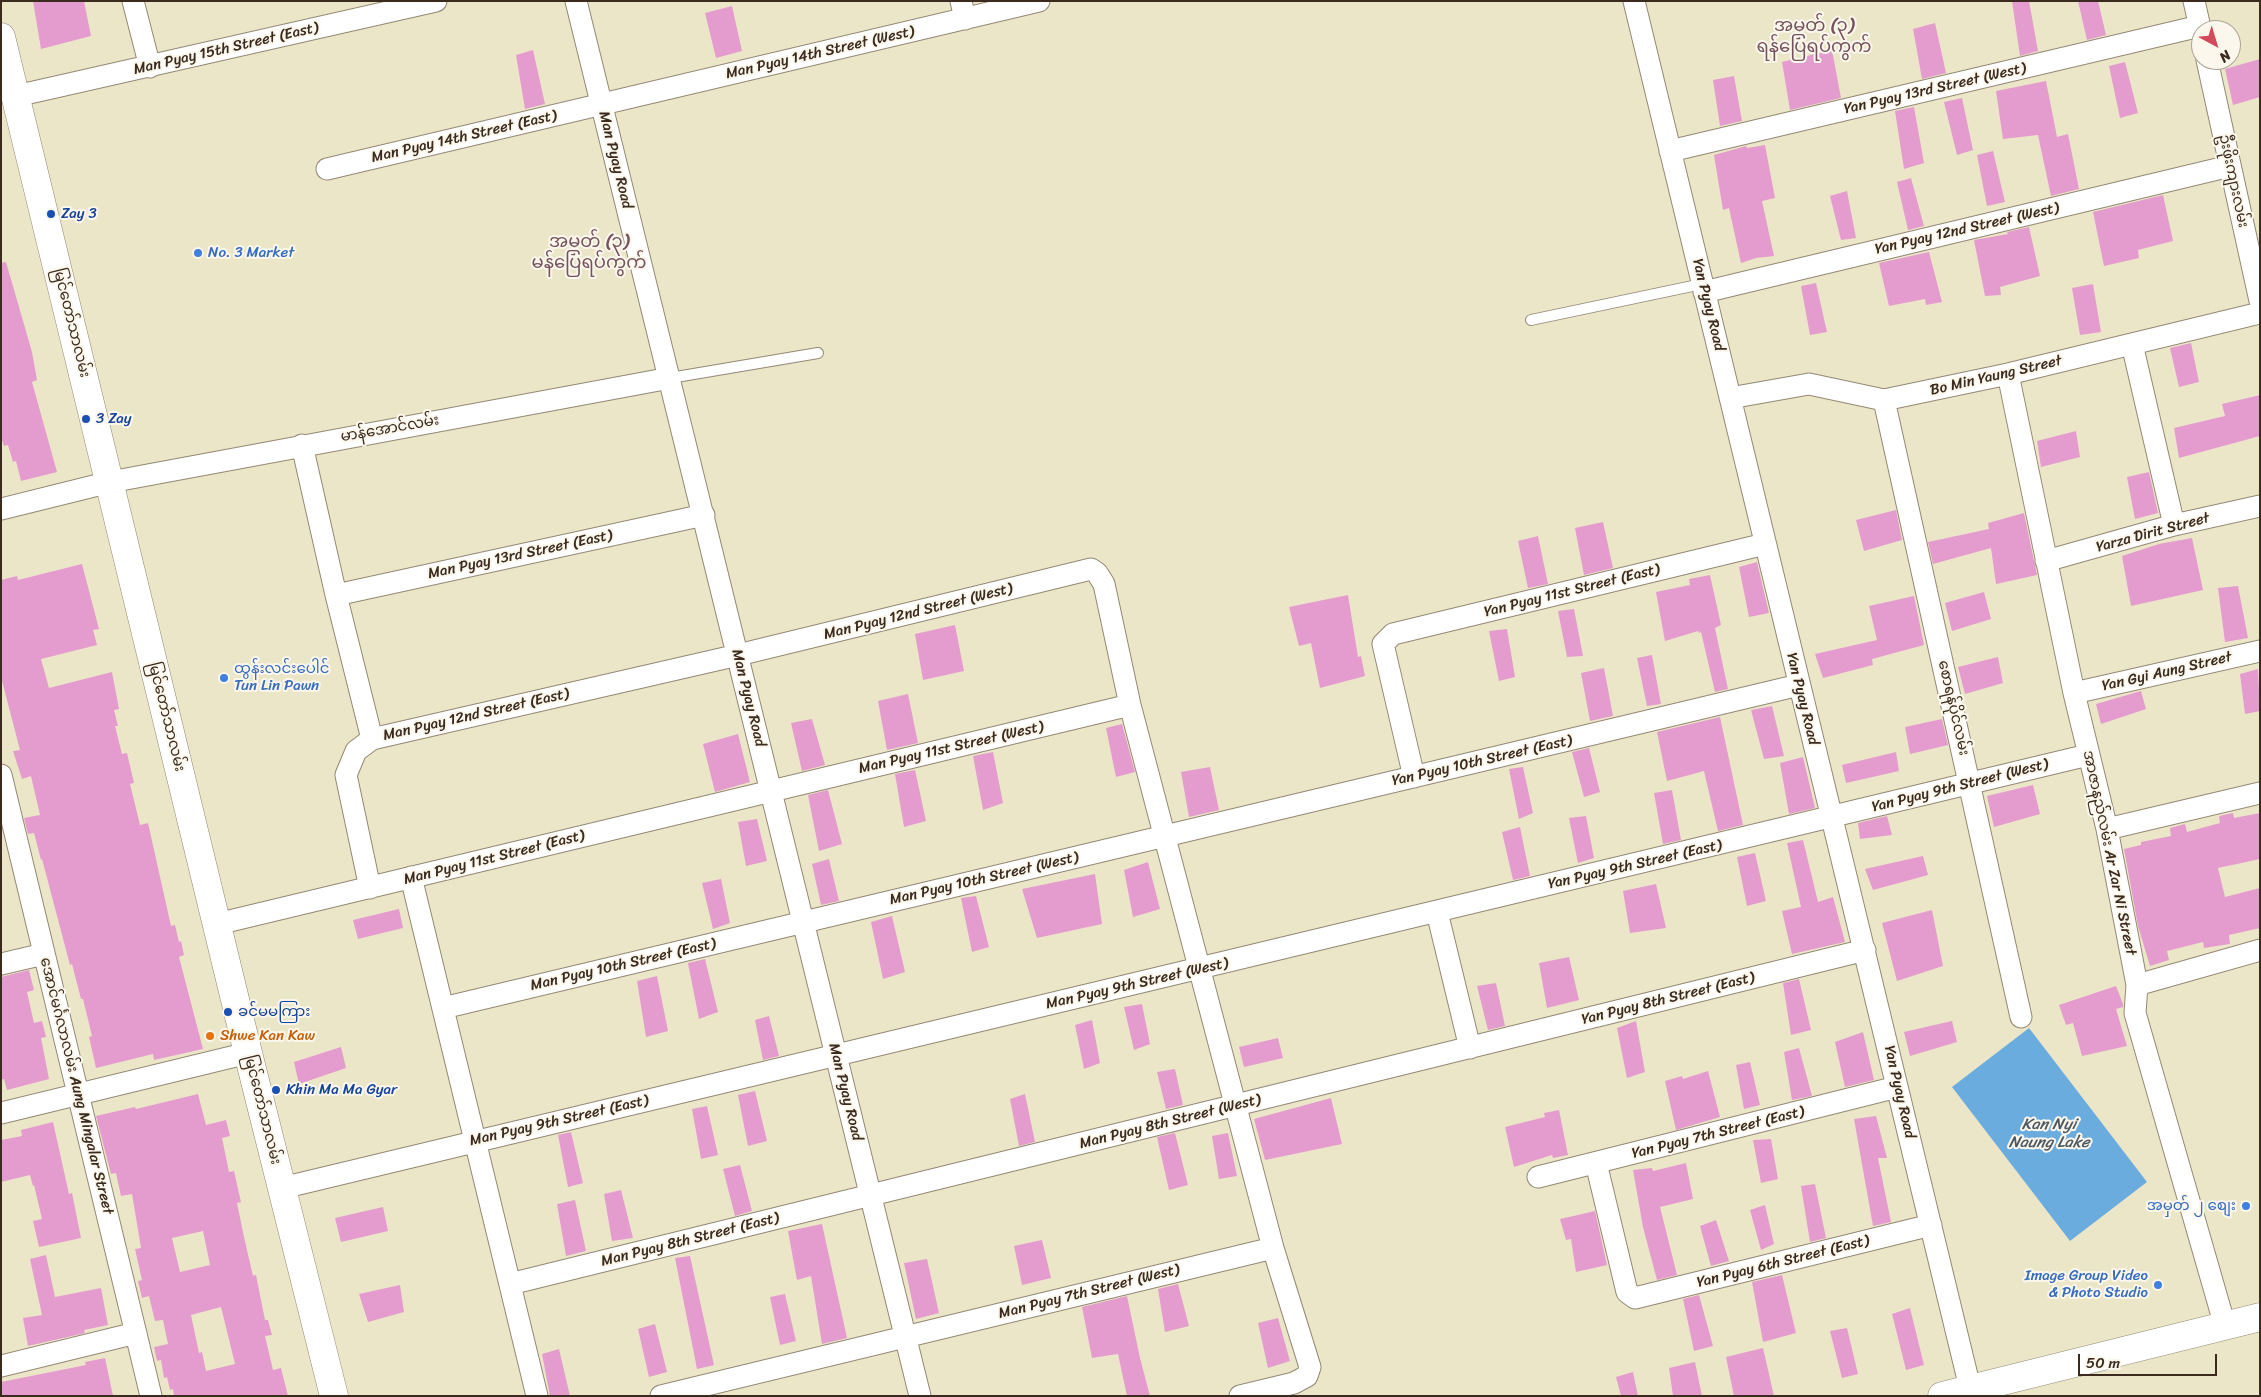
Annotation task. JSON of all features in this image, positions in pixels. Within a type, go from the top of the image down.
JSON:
[{"type":"main road","name":"မြင်တော်သာလမ်း","points":[[1,37],[248,1053],[334,1396]]},
{"type":"main road","points":[[1942,1396],[1971,1392],[2260,1318]]},
{"type":"street","points":[[133,1],[150,67]]},
{"type":"street","name":"Man Pyay 15th Street (East)","points":[[16,96],[436,1]]},
{"type":"street","name":"Man Pyay Road","points":[[576,1],[920,1396]]},
{"type":"street","name":"Man Pyay 14th Street (West)","points":[[602,104],[963,10],[1039,1]]},
{"type":"street","points":[[2194,1],[2198,20]]},
{"type":"street","name":"Yan Pyay Road","points":[[1637,2],[1670,151],[1971,1392]]},
{"type":"street","name":"Yan Pyay 13rd Street (West)","points":[[1670,151],[2191,31]]},
{"type":"street","name":"ဦးဖိုးကျားလမ်း","points":[[2209,70],[2260,301]]},
{"type":"street","name":"Man Pyay 14th Street (East)","points":[[327,169],[602,104]]},
{"type":"street","name":"Yan Pyay 12nd Street (West)","points":[[1703,288],[2230,166]]},
{"type":"street","name":"Bo Min Yaung Street","points":[[1730,398],[1809,384],[1884,400],[2008,374],[2260,313]]},
{"type":"street","points":[[2132,344],[2174,525]]},
{"type":"street","name":"အာဇာနည်လမ်း Ar Zar Ni Street","points":[[2008,374],[2074,694],[2107,829],[2137,985],[2135,1013],[2225,1326]]},
{"type":"street","name":"မာန်အောင်လမ်း","points":[[1,509],[110,482],[670,378]]},
{"type":"street","name":"စောရန်ပိုင်လမ်း","points":[[1884,400],[1971,784],[2021,1016]]},
{"type":"street","points":[[302,445],[336,595],[372,738]]},
{"type":"street","name":"Yarza Dirit Street","points":[[2046,561],[2174,525],[2260,506]]},
{"type":"street","name":"Man Pyay 13rd Street (East)","points":[[336,595],[704,515]]},
{"type":"street","name":"Yan Pyay 11st Street (East)","points":[[1414,777],[1383,644],[1394,634],[1765,544]]},
{"type":"street","name":"Man Pyay 12nd Street (West)","points":[[738,655],[1091,570],[1097,573],[1104,584],[1130,705]]},
{"type":"street","name":"Yan Gyi Aung Street","points":[[2074,694],[2260,651]]},
{"type":"street","name":"Man Pyay 12nd Street (East)","points":[[370,888],[346,775],[356,751],[372,738],[738,655]]},
{"type":"street","name":"Yan Pyay 10th Street (East)","points":[[1165,836],[1799,685]]},
{"type":"street","points":[[1130,705],[1274,1248],[1310,1366],[1307,1376],[1294,1383],[1240,1396]]},
{"type":"street","name":"Man Pyay 11st Street (West)","points":[[771,791],[1130,705]]},
{"type":"street","name":"Yan Pyay 9th Street (West)","points":[[1832,817],[2088,755]]},
{"type":"street","name":"အောင်မင်္ဂလာလမ်း Aung Mingalar Street","points":[[1,775],[5,807],[44,954],[151,1396]]},
{"type":"street","name":"Man Pyay 11st Street (East)","points":[[217,924],[771,791]]},
{"type":"street","points":[[2107,829],[2260,792]]},
{"type":"street","name":"Yan Pyay 9th Street (East)","points":[[1437,912],[1832,817]]},
{"type":"street","name":"Man Pyay 10th Street (West)","points":[[804,922],[1165,836]]},
{"type":"street","points":[[411,877],[537,1396]]},
{"type":"street","points":[[1437,912],[1470,1048]]},
{"type":"street","name":"Man Pyay 9th Street (West)","points":[[836,1056],[1437,912]]},
{"type":"street","name":"Man Pyay 10th Street (East)","points":[[443,1008],[804,922]]},
{"type":"street","name":"Yan Pyay 8th Street (East)","points":[[1470,1048],[1865,950]]},
{"type":"street","points":[[2137,985],[2260,950]]},
{"type":"street","points":[[1,964],[44,954]]},
{"type":"street","name":"Man Pyay 8th Street (West)","points":[[871,1196],[1470,1048]]},
{"type":"street","points":[[1,1113],[248,1053]]},
{"type":"street","name":"Man Pyay 9th Street (East)","points":[[282,1188],[836,1056]]},
{"type":"street","name":"Yan Pyay 7th Street (East)","points":[[1538,1177],[1897,1087]]},
{"type":"street","name":"Yan Pyay 6th Street (East)","points":[[1596,1163],[1627,1292],[1635,1298],[1931,1225]]},
{"type":"street","name":"Man Pyay 8th Street (East)","points":[[510,1284],[871,1196]]},
{"type":"street","name":"Man Pyay 7th Street (West)","points":[[661,1396],[1274,1248]]},
{"type":"street","points":[[1,1366],[136,1333]]},
{"type":"lane","points":[[1531,320],[1703,288]]},
{"type":"lane","points":[[670,378],[818,353]]},
{"type":"water","name":"Kan Nyi Naung Lake","points":[[2029,1028],[2147,1182],[2070,1241],[1952,1087]]},
{"type":"building","points":[[33,1],[84,1],[91,36],[41,49]]},
{"type":"building","points":[[2012,1],[2029,1],[2038,51],[2020,56]]},
{"type":"building","points":[[2078,1],[2098,1],[2106,35],[2087,40]]},
{"type":"building","points":[[732,6],[742,51],[716,58],[705,13]]},
{"type":"building","points":[[1935,23],[1946,73],[1922,79],[1913,29]]},
{"type":"building","points":[[533,50],[545,104],[525,109],[516,55]]},
{"type":"building","points":[[1832,50],[1841,98],[1790,110],[1782,62]]},
{"type":"building","points":[[2260,59],[2260,97],[2233,105],[2225,70],[2241,70],[2241,64]]},
{"type":"building","points":[[2125,62],[2138,113],[2120,118],[2109,66]]},
{"type":"building","points":[[1734,76],[1742,121],[1720,126],[1713,80]]},
{"type":"building","points":[[2046,81],[2057,137],[2068,134],[2079,189],[2051,196],[2038,135],[2003,139],[1996,91]]},
{"type":"building","points":[[1962,98],[1973,150],[1957,155],[1944,102]]},
{"type":"building","points":[[1914,107],[1924,163],[1904,169],[1895,111]]},
{"type":"building","points":[[1765,145],[1775,198],[1762,201],[1774,256],[1756,258],[1741,263],[1729,208],[1723,210],[1714,155],[1746,146],[1747,148]]},
{"type":"building","points":[[1993,151],[2005,202],[1987,206],[1977,155]]},
{"type":"building","points":[[1911,178],[1924,226],[1908,230],[1897,182]]},
{"type":"building","points":[[1847,191],[1856,238],[1841,240],[1830,196]]},
{"type":"building","points":[[2163,195],[2173,241],[2138,250],[2139,258],[2104,266],[2093,212]]},
{"type":"building","points":[[2029,227],[2040,276],[2000,287],[2001,295],[1985,296],[1974,240],[2008,234],[2007,232]]},
{"type":"building","points":[[1929,252],[1942,302],[1926,305],[1925,299],[1889,306],[1879,263]]},
{"type":"building","points":[[6,262],[32,352],[37,380],[32,382],[57,472],[21,481],[16,461],[13,462],[8,445],[4,446],[1,437],[1,263]]},
{"type":"building","points":[[1816,283],[1827,332],[1810,335],[1801,286]]},
{"type":"building","points":[[2093,284],[2101,332],[2080,335],[2072,288]]},
{"type":"building","points":[[2191,343],[2199,382],[2179,387],[2170,348]]},
{"type":"building","points":[[2260,395],[2260,436],[2179,458],[2174,428],[2225,416],[2222,404]]},
{"type":"building","points":[[2076,431],[2080,457],[2041,467],[2037,441]]},
{"type":"building","points":[[2149,472],[2158,513],[2135,519],[2127,477]]},
{"type":"building","points":[[1896,510],[1902,540],[1864,551],[1856,520]]},
{"type":"building","points":[[2024,513],[2037,575],[1996,584],[1991,548],[1933,564],[1928,542],[1989,529],[1988,523]]},
{"type":"building","points":[[1603,522],[1613,568],[1584,575],[1575,528]]},
{"type":"building","points":[[1538,536],[1548,584],[1528,588],[1518,541]]},
{"type":"building","points":[[2192,538],[2203,590],[2131,606],[2122,556],[2159,544]]},
{"type":"building","points":[[1757,562],[1769,613],[1749,617],[1739,567]]},
{"type":"building","points":[[82,564],[99,629],[93,630],[97,645],[41,659],[49,688],[112,672],[119,709],[114,710],[118,726],[115,726],[122,754],[127,753],[134,783],[130,784],[140,825],[148,823],[171,926],[175,925],[179,942],[181,941],[184,955],[179,957],[203,1049],[154,1060],[153,1054],[96,1068],[89,1037],[92,1036],[83,999],[81,999],[72,964],[70,965],[34,833],[28,834],[24,818],[40,815],[31,776],[22,779],[13,751],[20,750],[1,677],[1,580],[17,576],[18,580]]},
{"type":"building","points":[[1710,575],[1721,625],[1715,628],[1728,689],[1715,692],[1701,632],[1699,633],[1698,631],[1665,641],[1656,592],[1690,585],[1689,579]]},
{"type":"building","points":[[2238,586],[2248,638],[2225,642],[2218,588]]},
{"type":"building","points":[[1984,592],[1991,619],[1952,631],[1945,603]]},
{"type":"building","points":[[1348,595],[1358,657],[1361,656],[1365,676],[1320,688],[1311,643],[1299,646],[1289,607]]},
{"type":"building","points":[[1914,596],[1924,645],[1872,659],[1873,665],[1823,678],[1815,654],[1877,640],[1869,606]]},
{"type":"building","points":[[1574,609],[1583,656],[1567,657],[1558,611]]},
{"type":"building","points":[[955,625],[964,671],[923,680],[915,634]]},
{"type":"building","points":[[1507,629],[1515,677],[1499,681],[1489,631]]},
{"type":"building","points":[[1652,655],[1661,704],[1647,706],[1637,658]]},
{"type":"building","points":[[1998,657],[2003,683],[1965,694],[1958,667]]},
{"type":"building","points":[[1604,668],[1613,716],[1590,721],[1581,673]]},
{"type":"building","points":[[2258,669],[2260,711],[2245,714],[2240,674]]},
{"type":"building","points":[[2141,691],[2146,709],[2101,724],[2096,704]]},
{"type":"building","points":[[908,694],[918,743],[887,750],[878,701]]},
{"type":"building","points":[[1772,706],[1784,756],[1764,759],[1751,710]]},
{"type":"building","points":[[1720,717],[1743,825],[1718,831],[1704,771],[1667,781],[1657,732]]},
{"type":"building","points":[[812,719],[825,765],[802,771],[791,723]]},
{"type":"building","points":[[1942,719],[1948,745],[1910,754],[1905,727]]},
{"type":"building","points":[[1122,724],[1135,772],[1116,777],[1106,728]]},
{"type":"building","points":[[738,734],[750,782],[715,792],[703,744]]},
{"type":"building","points":[[1589,748],[1600,792],[1584,797],[1572,752]]},
{"type":"building","points":[[993,752],[1003,803],[983,810],[973,756]]},
{"type":"building","points":[[1896,752],[1899,771],[1846,783],[1842,765]]},
{"type":"building","points":[[1803,757],[1815,808],[1789,814],[1780,763]]},
{"type":"building","points":[[1210,767],[1219,810],[1189,817],[1181,772]]},
{"type":"building","points":[[1523,767],[1533,813],[1519,819],[1509,769]]},
{"type":"building","points":[[915,770],[926,821],[904,827],[895,774]]},
{"type":"building","points":[[2033,785],[2040,814],[1994,827],[1987,796]]},
{"type":"building","points":[[828,790],[842,844],[819,851],[808,795]]},
{"type":"building","points":[[1672,790],[1681,840],[1663,844],[1654,793]]},
{"type":"building","points":[[2233,813],[2234,818],[2260,813],[2260,859],[2218,868],[2225,897],[2260,888],[2260,928],[2229,935],[2230,944],[2204,948],[2203,942],[2167,951],[2169,960],[2150,966],[2138,926],[2124,849],[2141,845],[2141,842],[2171,836],[2170,828],[2185,824],[2187,832],[2220,823],[2219,816]]},
{"type":"building","points":[[1586,816],[1594,858],[1578,863],[1569,818]]},
{"type":"building","points":[[1887,816],[1892,835],[1860,839],[1858,823]]},
{"type":"building","points":[[757,819],[767,861],[746,866],[738,822]]},
{"type":"building","points":[[1520,827],[1530,876],[1513,880],[1502,832]]},
{"type":"building","points":[[1803,840],[1818,902],[1833,897],[1845,942],[1792,954],[1782,911],[1801,907],[1787,843]]},
{"type":"building","points":[[1755,853],[1766,901],[1747,906],[1737,857]]},
{"type":"building","points":[[1923,856],[1928,875],[1873,890],[1865,869]]},
{"type":"building","points":[[829,859],[839,901],[821,905],[812,864]]},
{"type":"building","points":[[1148,862],[1160,909],[1133,917],[1124,870]]},
{"type":"building","points":[[1095,874],[1102,924],[1037,938],[1022,889]]},
{"type":"building","points":[[721,879],[730,923],[713,929],[702,883]]},
{"type":"building","points":[[1656,884],[1666,928],[1630,933],[1623,891]]},
{"type":"building","points":[[976,896],[989,947],[972,952],[961,898]]},
{"type":"building","points":[[399,909],[403,928],[358,939],[353,920]]},
{"type":"building","points":[[1932,910],[1943,966],[1897,981],[1882,923]]},
{"type":"building","points":[[892,916],[905,972],[883,979],[871,922]]},
{"type":"building","points":[[1569,957],[1579,1000],[1547,1008],[1539,963]]},
{"type":"building","points":[[705,959],[718,1012],[699,1019],[688,963]]},
{"type":"building","points":[[29,970],[34,990],[27,992],[34,1023],[42,1021],[46,1037],[41,1038],[49,1079],[7,1090],[4,1079],[1,1080],[1,977]]},
{"type":"building","points":[[657,976],[668,1031],[646,1037],[637,981]]},
{"type":"building","points":[[1799,979],[1811,1030],[1791,1035],[1783,983]]},
{"type":"building","points":[[1496,983],[1505,1026],[1488,1030],[1477,986]]},
{"type":"building","points":[[2116,986],[2123,1007],[2116,1009],[2127,1046],[2082,1056],[2073,1023],[2066,1025],[2059,1005]]},
{"type":"building","points":[[1142,1004],[1150,1044],[1134,1050],[1124,1007]]},
{"type":"building","points":[[769,1016],[779,1056],[763,1060],[755,1020]]},
{"type":"building","points":[[1092,1020],[1100,1063],[1084,1069],[1075,1025]]},
{"type":"building","points":[[1636,1021],[1645,1072],[1627,1078],[1617,1028]]},
{"type":"building","points":[[1952,1021],[1957,1042],[1910,1056],[1904,1032]]},
{"type":"building","points":[[1863,1032],[1874,1080],[1845,1087],[1835,1042]]},
{"type":"building","points":[[1278,1038],[1283,1058],[1244,1067],[1239,1047]]},
{"type":"building","points":[[341,1047],[346,1068],[299,1084],[294,1062]]},
{"type":"building","points":[[1799,1048],[1812,1096],[1792,1100],[1784,1052]]},
{"type":"building","points":[[1750,1062],[1760,1105],[1744,1109],[1736,1065]]},
{"type":"building","points":[[1175,1069],[1183,1105],[1166,1109],[1157,1072]]},
{"type":"building","points":[[1708,1071],[1720,1117],[1676,1130],[1665,1081],[1682,1076],[1683,1079]]},
{"type":"building","points":[[755,1091],[767,1141],[748,1146],[738,1095]]},
{"type":"building","points":[[198,1094],[206,1125],[226,1120],[230,1136],[222,1138],[229,1172],[234,1171],[241,1202],[237,1203],[253,1276],[256,1275],[265,1320],[268,1320],[272,1335],[265,1336],[273,1370],[281,1368],[288,1396],[174,1396],[173,1389],[170,1390],[167,1377],[164,1378],[161,1360],[157,1361],[154,1347],[168,1344],[163,1320],[155,1321],[149,1296],[142,1298],[138,1281],[142,1280],[135,1249],[141,1248],[132,1194],[121,1196],[116,1173],[111,1174],[96,1116],[135,1107],[136,1109]],"holes":[[[203,1231],[210,1265],[180,1272],[172,1238]],[[221,1307],[235,1364],[206,1371],[202,1352],[199,1353],[191,1315]]]},
{"type":"building","points":[[1025,1094],[1035,1142],[1019,1146],[1010,1099]]},
{"type":"building","points":[[1331,1098],[1342,1144],[1265,1160],[1254,1119]]},
{"type":"building","points":[[707,1106],[718,1155],[701,1159],[692,1109]]},
{"type":"building","points":[[1559,1110],[1568,1155],[1553,1158],[1552,1155],[1514,1167],[1505,1127],[1545,1117],[1544,1113]]},
{"type":"building","points":[[1876,1116],[1887,1158],[1878,1158],[1891,1222],[1873,1226],[1854,1119]]},
{"type":"building","points":[[53,1122],[69,1194],[72,1193],[81,1238],[39,1247],[33,1221],[42,1219],[34,1185],[30,1175],[1,1182],[1,1140],[22,1136],[21,1130]]},
{"type":"building","points":[[571,1132],[583,1183],[568,1187],[558,1135]]},
{"type":"building","points":[[1175,1133],[1188,1185],[1169,1190],[1157,1137]]},
{"type":"building","points":[[1228,1133],[1237,1176],[1219,1179],[1212,1136]]},
{"type":"building","points":[[1771,1139],[1778,1179],[1761,1183],[1753,1140]]},
{"type":"building","points":[[1686,1163],[1693,1199],[1660,1207],[1677,1275],[1657,1280],[1643,1227],[1633,1170],[1652,1168],[1653,1171]]},
{"type":"building","points":[[740,1165],[752,1211],[735,1216],[723,1169]]},
{"type":"building","points":[[1815,1184],[1826,1238],[1810,1242],[1801,1186]]},
{"type":"building","points":[[621,1190],[633,1238],[612,1241],[604,1194]]},
{"type":"building","points":[[575,1200],[586,1251],[566,1256],[557,1204]]},
{"type":"building","points":[[1765,1205],[1774,1244],[1761,1250],[1750,1210]]},
{"type":"building","points":[[383,1207],[388,1231],[341,1242],[335,1218]]},
{"type":"building","points":[[1595,1211],[1607,1265],[1576,1272],[1571,1239],[1566,1240],[1560,1219]]},
{"type":"building","points":[[1716,1220],[1729,1261],[1711,1266],[1700,1226]]},
{"type":"building","points":[[822,1224],[847,1338],[822,1344],[811,1276],[797,1280],[788,1231]]},
{"type":"building","points":[[1042,1240],[1051,1278],[1022,1285],[1014,1246]]},
{"type":"building","points":[[46,1255],[55,1297],[101,1288],[108,1325],[84,1330],[85,1333],[28,1346],[23,1318],[42,1315],[30,1259]]},
{"type":"building","points":[[690,1256],[714,1365],[697,1369],[675,1258]]},
{"type":"building","points":[[927,1259],[939,1313],[916,1319],[904,1263]]},
{"type":"building","points":[[1782,1275],[1796,1333],[1763,1342],[1752,1282]]},
{"type":"building","points":[[1178,1284],[1189,1326],[1165,1332],[1158,1289]]},
{"type":"building","points":[[400,1285],[404,1312],[368,1322],[359,1294]]},
{"type":"building","points":[[785,1294],[796,1341],[780,1345],[770,1297]]},
{"type":"building","points":[[1699,1295],[1713,1346],[1694,1351],[1683,1299]]},
{"type":"building","points":[[1127,1296],[1150,1396],[1127,1396],[1118,1354],[1092,1358],[1082,1307]]},
{"type":"building","points":[[1910,1308],[1924,1365],[1906,1370],[1892,1314]]},
{"type":"building","points":[[1278,1318],[1290,1361],[1268,1368],[1258,1323]]},
{"type":"building","points":[[655,1324],[667,1372],[649,1377],[638,1329]]},
{"type":"building","points":[[1847,1328],[1858,1374],[1842,1378],[1830,1331]]},
{"type":"building","points":[[1763,1348],[1774,1396],[1734,1396],[1726,1357]]},
{"type":"building","points":[[559,1349],[570,1396],[550,1396],[542,1354]]},
{"type":"building","points":[[105,1358],[113,1396],[1,1396],[1,1382],[86,1365],[85,1362]]},
{"type":"building","points":[[1695,1362],[1702,1396],[1673,1396],[1669,1368]]},
{"type":"building","points":[[1633,1372],[1638,1396],[1621,1396],[1616,1377]]},
{"type":"place","name":"Zay 3","points":[[51,214]]},
{"type":"place","name":"No. 3 Market","points":[[198,253]]},
{"type":"place","name":"3 Zay","points":[[86,419]]},
{"type":"place","name":"ထွန်းလင်းပေါင် Tun Lin Pawn","points":[[224,678]]},
{"type":"place","name":"ခင်မမကြား","points":[[228,1012]]},
{"type":"place","name":"Shwe Kan Kaw","points":[[210,1036]]},
{"type":"place","name":"Khin Ma Ma Gyar","points":[[276,1090]]},
{"type":"place","name":"အမှတ် ၂ စျေး","points":[[2246,1206]]},
{"type":"place","name":"Image Group Video & Photo Studio","points":[[2158,1285]]},
{"type":"district","name":"အမှတ် (၃) ရန်ပြေရပ်ကွက်","points":[[1814,36]]},
{"type":"district","name":"အမှတ် (၃) မန်ပြေရပ်ကွက်","points":[[589,252]]}]
